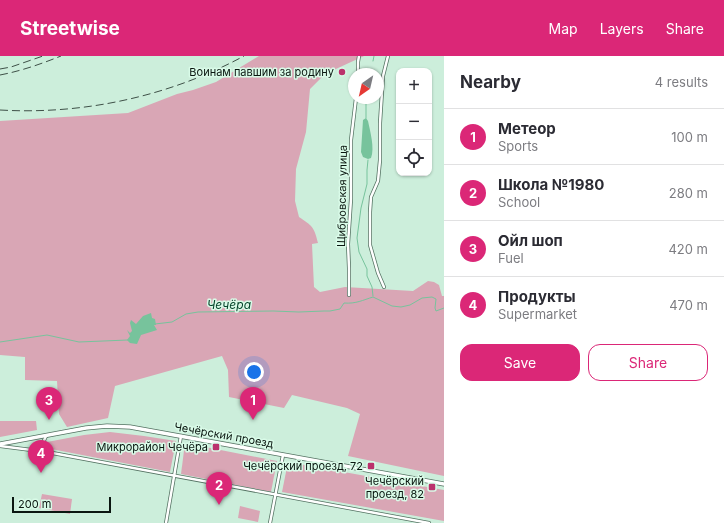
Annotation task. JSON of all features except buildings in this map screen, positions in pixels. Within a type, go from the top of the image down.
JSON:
[{"type":"main road","name":"Чечёрский проезд","points":[[0,445],[86,428],[107,426],[130,427],[444,484]]},
{"type":"street","points":[[358,68],[359,56]]},
{"type":"street","points":[[384,287],[378,274],[370,245],[370,212],[371,197],[378,181],[383,76],[388,56]]},
{"type":"street","name":"Щибровская улица","points":[[349,295],[348,244],[351,199],[351,140],[355,104]]},
{"type":"street","points":[[45,452],[42,445],[46,435]]},
{"type":"street","points":[[166,523],[181,436]]},
{"type":"street","points":[[0,445],[174,475],[428,523]]},
{"type":"street","points":[[270,523],[283,455]]},
{"type":"shaded area","points":[[259,56],[364,56],[325,74],[310,89],[306,132],[296,169],[295,201],[299,217],[312,227],[317,237],[318,243],[312,244],[314,287],[320,292],[345,287],[413,291],[428,281],[439,285],[442,296],[444,296],[444,476],[348,456],[360,414],[347,408],[292,395],[284,408],[229,397],[228,370],[222,356],[115,386],[108,418],[67,427],[59,414],[57,381],[25,380],[25,357],[0,355],[0,121],[128,113],[177,94],[216,82]]},
{"type":"shaded area","points":[[366,118],[371,134],[372,145],[371,158],[368,159],[363,157],[361,152],[363,120]]},
{"type":"shaded area","points":[[151,313],[152,318],[155,319],[156,325],[154,325],[157,330],[141,335],[137,344],[130,343],[127,340],[130,336],[127,330],[130,333],[132,331],[130,323],[131,320],[136,324],[143,316]]},
{"type":"shaded area","points":[[0,421],[36,421],[37,430],[0,437]]},
{"type":"shaded area","points":[[110,432],[176,441],[170,472],[46,448],[47,442]]},
{"type":"shaded area","points":[[185,443],[277,461],[271,492],[181,474]]},
{"type":"shaded area","points":[[288,462],[444,490],[444,521],[282,492]]},
{"type":"shaded area","points":[[42,494],[72,499],[70,514],[39,508]]},
{"type":"shaded area","points":[[240,506],[260,511],[258,522],[238,518]]},
{"type":"waterway","points":[[373,61],[374,56]]},
{"type":"waterway","points":[[366,104],[366,118]]},
{"type":"waterway","points":[[368,160],[367,184],[361,208],[357,238],[359,252],[367,269],[367,276],[372,287],[373,296]]},
{"type":"waterway","name":"Чечёра","points":[[155,324],[172,322],[186,314],[198,312],[330,311],[340,309],[344,303],[356,302],[373,297],[392,306],[401,307],[410,305],[422,298],[432,297],[436,299],[436,311],[444,308]]},
{"type":"waterway","name":"Чечёра","points":[[0,342],[47,335],[79,342],[128,340]]},
{"type":"railway","points":[[0,69],[11,67],[43,56]]},
{"type":"railway","points":[[0,75],[31,67],[61,56]]},
{"type":"railway","points":[[0,110],[32,111],[63,109],[95,106],[126,100],[186,82],[216,70],[244,56]]},
{"type":"place","name":"Воинам павшим за родину","points":[[342,72]]},
{"type":"place","name":"Ойл шоп","points":[[49,420]]},
{"type":"place","name":"Метеор","points":[[253,420]]},
{"type":"place","name":"Микрорайон Чечёра","points":[[216,447]]},
{"type":"place","name":"Чечёрский проезд, 72","points":[[371,466]]},
{"type":"place","name":"Продукты","points":[[41,473]]},
{"type":"place","name":"Чечёрский проезд, 82","points":[[432,487]]},
{"type":"place","name":"Школа №1980","points":[[219,505]]}]
